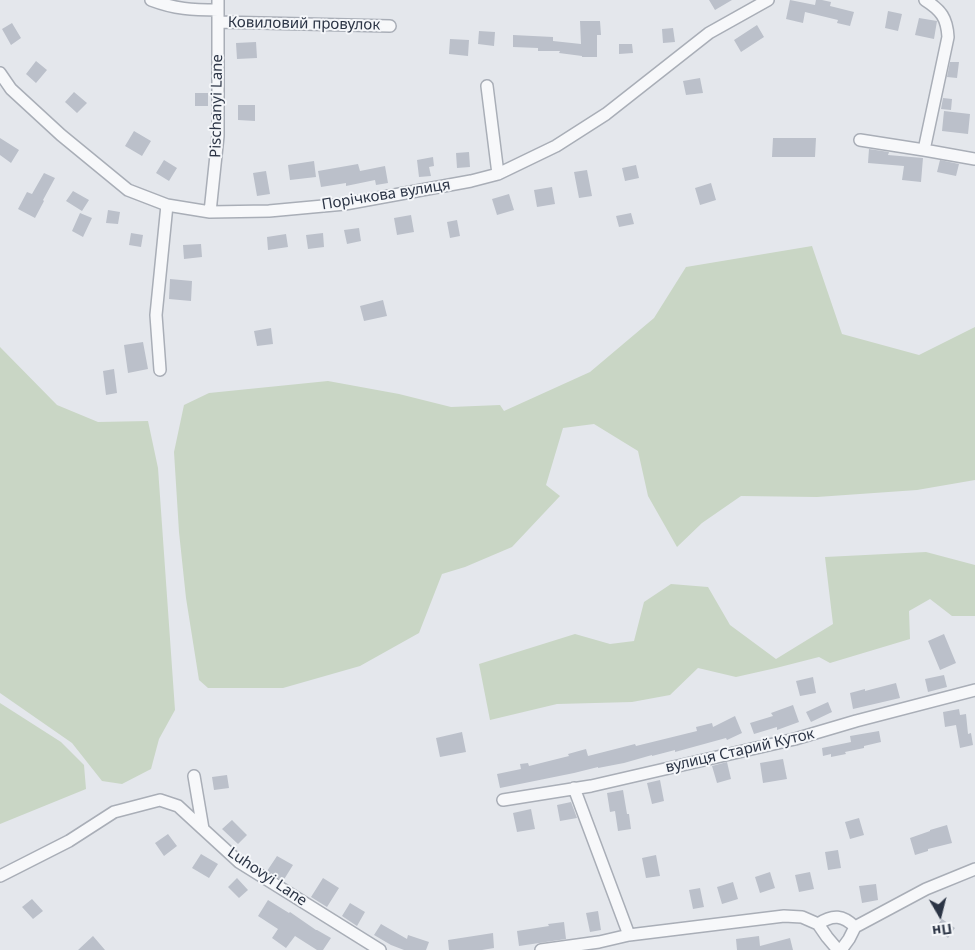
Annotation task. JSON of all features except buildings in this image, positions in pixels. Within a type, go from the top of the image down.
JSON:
[{"type":"street","points":[[151,0],[166,6],[188,10],[218,5]]},
{"type":"street","name":"Порічкова вулиця","points":[[0,73],[11,89],[61,135],[128,190],[167,205],[210,212],[269,211],[345,204],[471,181],[498,174],[556,146],[606,114],[709,33],[768,0]]},
{"type":"street","points":[[924,150],[948,37],[943,15],[936,6],[926,0]]},
{"type":"street","name":"Pischanyi Lane","points":[[210,212],[218,136],[218,5]]},
{"type":"street","name":"Ковиловий провулок","points":[[218,22],[390,26]]},
{"type":"street","points":[[487,86],[498,174]]},
{"type":"street","points":[[860,140],[975,159]]},
{"type":"street","points":[[160,370],[156,315],[167,205]]},
{"type":"street","name":"вулиця Старий Куток","points":[[503,800],[591,786],[795,739],[975,690]]},
{"type":"street","points":[[194,776],[203,830]]},
{"type":"street","points":[[574,788],[629,935]]},
{"type":"street","name":"Luhovyi Lane","points":[[0,876],[69,842],[114,812],[160,800],[178,806],[239,862],[380,950]]},
{"type":"street","points":[[541,950],[599,942],[629,935],[784,916],[802,917],[818,924],[839,950],[849,939],[855,927],[926,889],[975,868]]},
{"type":"street","points":[[818,924],[825,919],[842,917],[855,927]]},
{"type":"green space","points":[[812,246],[842,334],[919,355],[975,327],[975,480],[917,490],[817,497],[741,496],[702,523],[677,547],[648,496],[638,451],[594,424],[563,428],[546,485],[560,496],[512,547],[465,567],[442,574],[419,633],[360,666],[283,688],[208,688],[199,680],[186,598],[179,532],[174,452],[184,405],[209,393],[328,381],[399,394],[451,407],[500,405],[504,411],[590,372],[654,318],[686,267]]},
{"type":"green space","points":[[0,347],[57,405],[98,422],[148,421],[158,468],[175,710],[159,739],[151,769],[122,784],[102,781],[72,743],[0,693]]},
{"type":"green space","points":[[926,552],[975,565],[975,616],[952,616],[930,599],[909,611],[910,639],[830,663],[819,657],[736,677],[698,668],[670,695],[632,702],[557,704],[490,720],[479,664],[575,634],[610,644],[634,641],[644,602],[671,584],[708,587],[730,625],[776,659],[833,624],[825,557]]},
{"type":"green space","points":[[0,703],[61,742],[84,765],[86,789],[0,824]]}]
